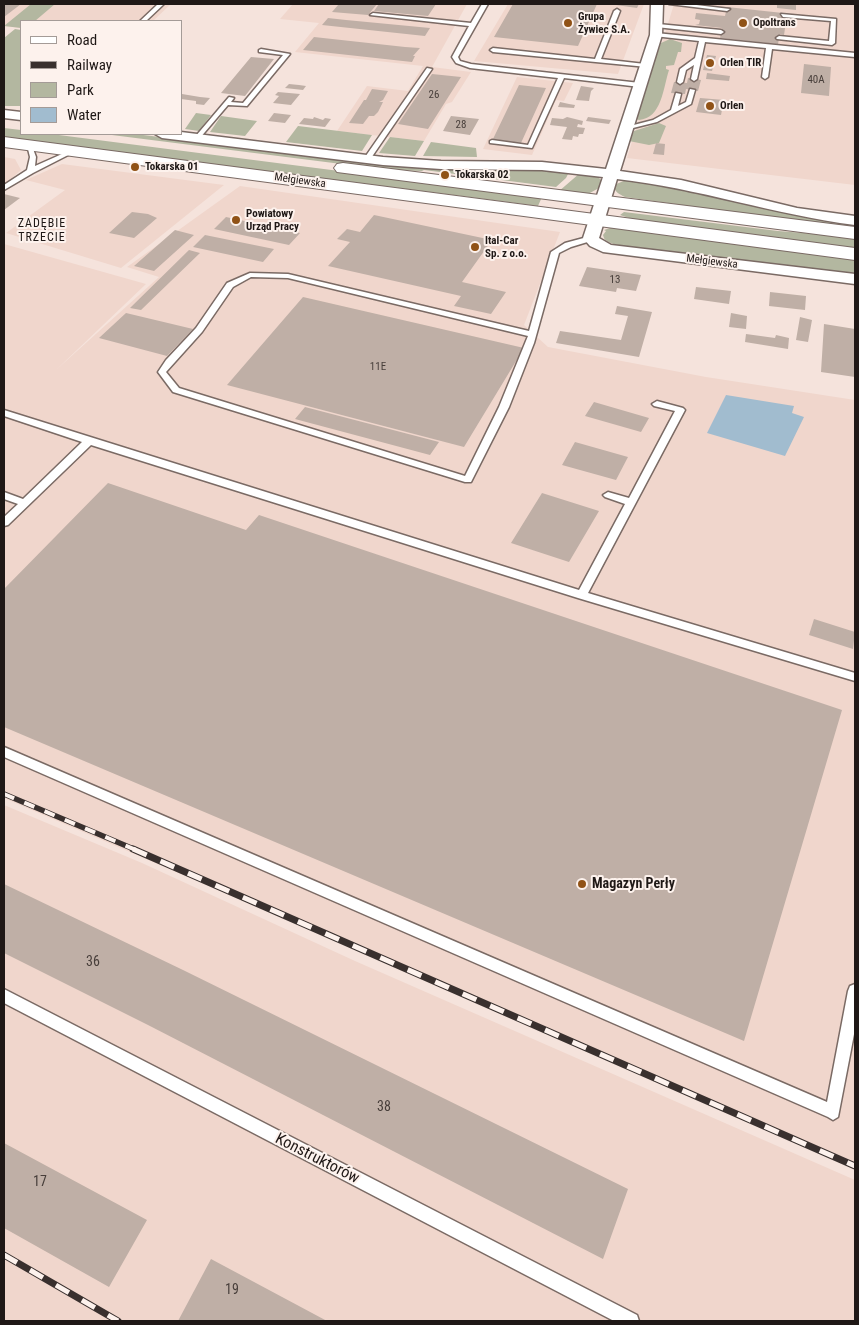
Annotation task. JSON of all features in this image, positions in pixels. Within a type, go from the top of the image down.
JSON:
[{"type":"main road","points":[[4,124],[20,126]]},
{"type":"main road","name":"Mełgiewska","points":[[156,138],[602,201],[855,233]]},
{"type":"main road","name":"Mełgiewska","points":[[4,142],[593,229],[855,254]]},
{"type":"street","points":[[593,229],[657,30],[657,4]]},
{"type":"street","points":[[4,114],[20,116]]},
{"type":"street","name":"Mełgiewska","points":[[156,138],[197,138],[367,160],[420,164],[542,166],[611,174],[681,184],[797,212],[855,221]]},
{"type":"street","name":"Mełgiewska","points":[[593,229],[595,243],[608,249],[855,279]]},
{"type":"lane","points":[[144,20],[161,4]]},
{"type":"lane","points":[[485,4],[454,57],[458,62],[470,66],[640,84]]},
{"type":"lane","points":[[672,4],[727,9]]},
{"type":"lane","points":[[597,61],[617,12]]},
{"type":"lane","points":[[373,15],[473,26]]},
{"type":"lane","points":[[779,38],[832,43],[834,20],[783,15]]},
{"type":"lane","points":[[657,30],[721,32]]},
{"type":"lane","points":[[657,30],[702,40],[855,55]]},
{"type":"lane","points":[[694,79],[702,40]]},
{"type":"lane","points":[[765,77],[769,46]]},
{"type":"lane","points":[[493,50],[645,66]]},
{"type":"lane","points":[[227,103],[245,105],[287,54],[261,52]]},
{"type":"lane","points":[[680,82],[683,69],[698,59]]},
{"type":"lane","points":[[367,160],[429,69]]},
{"type":"lane","points":[[492,142],[530,147],[562,76]]},
{"type":"lane","points":[[625,128],[655,121],[689,103],[692,90]]},
{"type":"lane","points":[[674,111],[678,94]]},
{"type":"lane","points":[[197,138],[232,97]]},
{"type":"lane","points":[[29,146],[33,157],[30,171]]},
{"type":"lane","points":[[4,188],[30,171],[73,151]]},
{"type":"lane","points":[[532,334],[288,276],[250,276],[230,285],[199,330],[162,372],[176,390],[468,480],[504,407],[532,334],[555,252],[593,229]]},
{"type":"lane","points":[[582,595],[680,410],[657,404]]},
{"type":"lane","points":[[4,413],[582,595],[855,676]]},
{"type":"lane","points":[[4,523],[89,441]]},
{"type":"lane","points":[[608,495],[631,502]]},
{"type":"lane","points":[[4,496],[24,503]]},
{"type":"lane","points":[[4,752],[833,1112],[855,991]]},
{"type":"lane","name":"Konstruktorów","points":[[4,996],[631,1321]]},
{"type":"shaded area","points":[[4,4],[171,4],[154,20],[20,20],[20,28],[4,26]]},
{"type":"shaded area","points":[[293,4],[467,4],[432,67],[471,72],[452,102],[446,104],[424,141],[337,131],[367,86],[408,91],[423,66],[295,52],[319,23],[280,19]]},
{"type":"shaded area","points":[[508,4],[644,4],[618,74],[474,61]]},
{"type":"shaded area","points":[[674,4],[855,4],[855,185],[627,158]]},
{"type":"shaded area","points":[[517,77],[573,83],[564,101],[556,100],[532,155],[483,149]]},
{"type":"shaded area","points":[[4,157],[15,159],[21,170],[4,185]]},
{"type":"shaded area","points":[[62,164],[224,185],[121,268],[6,233],[65,190],[26,180]]},
{"type":"shaded area","points":[[240,186],[560,232],[524,325],[548,347],[706,377],[855,400],[855,1163],[4,798],[4,244],[146,284],[56,370],[159,277],[127,267]]},
{"type":"shaded area","points":[[4,805],[142,863],[355,961],[855,1180],[855,1321],[4,1321]]},
{"type":"green space","points":[[31,4],[55,4],[36,20],[20,20],[20,28],[4,26]]},
{"type":"green space","points":[[15,29],[20,30],[20,106],[4,106],[4,38]]},
{"type":"green space","points":[[670,39],[682,43],[681,52],[678,52],[674,65],[666,66],[666,69],[669,70],[663,93],[653,114],[647,118],[636,119],[650,74],[649,66],[655,60],[661,43]]},
{"type":"green space","points":[[196,113],[211,115],[199,131],[185,129]]},
{"type":"green space","points":[[221,116],[257,121],[245,136],[210,132]]},
{"type":"green space","points":[[659,123],[666,126],[659,143],[649,145],[629,141],[634,131]]},
{"type":"green space","points":[[298,126],[372,135],[362,151],[286,142]]},
{"type":"green space","points":[[4,128],[20,130],[20,135],[59,135],[542,197],[538,206],[4,139]]},
{"type":"green space","points":[[112,135],[143,135],[383,164],[569,172],[566,178],[556,187],[424,170],[389,170]]},
{"type":"green space","points":[[390,137],[424,141],[415,156],[379,153]]},
{"type":"green space","points":[[431,142],[476,148],[477,157],[423,156]]},
{"type":"green space","points":[[580,173],[598,177],[601,180],[599,188],[588,194],[558,192]]},
{"type":"green space","points":[[626,180],[716,195],[791,214],[855,225],[855,229],[625,197],[616,191],[614,185]]},
{"type":"green space","points":[[624,212],[778,231],[855,237],[855,250],[638,221],[620,215]]},
{"type":"green space","points":[[613,227],[855,259],[855,275],[674,254],[674,252],[620,245],[607,241],[603,235],[606,231],[604,230]]},
{"type":"water","points":[[726,395],[794,406],[792,413],[804,417],[785,456],[707,433]]},
{"type":"building","points":[[4,4],[21,4],[4,17]]},
{"type":"building","points":[[339,4],[377,4],[368,15],[332,12]]},
{"type":"building","points":[[379,4],[436,4],[428,16],[374,11]]},
{"type":"building","points":[[513,4],[597,4],[578,46],[494,37]]},
{"type":"building","points":[[609,4],[639,4],[637,8]]},
{"type":"building","points":[[777,4],[796,5],[796,10],[777,8]]},
{"type":"building","points":[[727,7],[783,13],[782,22],[786,22],[784,35],[780,34],[778,44],[720,38],[722,28],[695,25],[699,24],[700,20],[695,19],[696,13],[725,16]]},
{"type":"building","points":[[328,18],[430,28],[425,36],[322,25]]},
{"type":"building","points":[[314,37],[420,48],[413,56],[415,56],[412,62],[303,50]]},
{"type":"building","name":"Orlen TIR","points":[[707,55],[716,56],[712,71],[703,70]]},
{"type":"building","points":[[251,57],[274,59],[245,96],[221,93]]},
{"type":"building","points":[[804,64],[831,67],[829,96],[801,93]]},
{"type":"building","name":"Orlen","points":[[707,73],[730,76],[729,81],[706,79]]},
{"type":"building","points":[[432,74],[461,77],[428,129],[398,124]]},
{"type":"building","name":"Orlen","points":[[688,78],[701,80],[698,91],[686,89],[685,94],[671,93],[674,82],[687,83]]},
{"type":"building","points":[[289,84],[306,86],[303,90],[285,88]]},
{"type":"building","points":[[519,85],[546,88],[521,143],[493,139]]},
{"type":"building","points":[[581,86],[594,88],[591,91],[589,101],[576,100]]},
{"type":"building","points":[[372,89],[388,91],[383,100],[379,102],[383,102],[378,112],[374,116],[369,116],[363,124],[349,123],[364,100],[366,100]]},
{"type":"building","points":[[278,92],[300,94],[291,105],[273,103],[279,96],[275,95]]},
{"type":"building","points":[[182,94],[210,98],[204,105],[196,104],[196,101],[182,99]]},
{"type":"building","name":"Orlen","points":[[700,98],[724,100],[721,115],[696,112]]},
{"type":"building","points":[[560,102],[575,105],[574,108],[558,107]]},
{"type":"building","points":[[274,113],[291,115],[285,123],[268,121]]},
{"type":"building","points":[[451,116],[479,119],[470,135],[443,131]]},
{"type":"building","points":[[314,117],[323,120],[325,118],[331,119],[325,127],[299,124],[304,118],[313,119]]},
{"type":"building","points":[[567,117],[583,121],[582,125],[578,124],[577,127],[585,128],[583,134],[579,134],[578,137],[573,136],[572,140],[562,139],[567,127],[550,125],[552,118],[563,119]]},
{"type":"building","points":[[588,117],[611,120],[609,124],[586,121]]},
{"type":"building","points":[[656,143],[665,144],[664,155],[653,154]]},
{"type":"building","points":[[4,194],[20,198],[4,210]]},
{"type":"building","points":[[132,212],[148,214],[157,218],[134,238],[109,233]]},
{"type":"building","points":[[374,215],[492,240],[462,282],[506,292],[491,314],[454,306],[461,296],[328,266],[350,242],[337,239],[347,229],[360,232]]},
{"type":"building","points":[[226,217],[300,233],[289,245],[214,229]]},
{"type":"building","points":[[175,230],[194,235],[154,271],[134,266]]},
{"type":"building","points":[[205,235],[274,249],[263,262],[193,247]]},
{"type":"building","points":[[189,250],[200,253],[141,310],[130,308]]},
{"type":"building","points":[[587,267],[641,275],[636,291],[617,288],[616,292],[579,286]]},
{"type":"building","points":[[696,287],[731,291],[729,304],[694,299]]},
{"type":"building","points":[[770,292],[806,296],[805,310],[769,306]]},
{"type":"building","points":[[303,297],[524,348],[464,447],[227,385]]},
{"type":"building","points":[[617,306],[652,312],[639,357],[556,343],[560,331],[621,340],[628,316],[615,314]]},
{"type":"building","points":[[126,313],[193,329],[167,356],[99,338]]},
{"type":"building","points":[[731,313],[747,316],[746,329],[729,327]]},
{"type":"building","points":[[800,317],[812,320],[808,342],[796,340]]},
{"type":"building","points":[[824,324],[855,329],[855,377],[821,372]]},
{"type":"building","points":[[746,334],[775,338],[776,335],[789,338],[788,349],[745,342]]},
{"type":"building","points":[[594,402],[649,418],[641,432],[585,416]]},
{"type":"building","points":[[305,407],[439,442],[430,455],[295,419]]},
{"type":"building","points":[[575,442],[628,457],[616,480],[562,465]]},
{"type":"building","name":"Magazyn Perły","points":[[108,483],[246,530],[259,515],[842,710],[744,1041],[4,727],[4,589]]},
{"type":"building","points":[[542,493],[599,511],[569,562],[511,543]]},
{"type":"building","points":[[814,619],[855,632],[853,649],[809,635]]},
{"type":"building","points":[[4,884],[628,1189],[603,1259],[4,953]]},
{"type":"building","points":[[4,1143],[147,1220],[109,1287],[4,1228]]},
{"type":"building","points":[[211,1259],[327,1321],[178,1321]]},
{"type":"railway","points":[[4,794],[136,850]]},
{"type":"railway","points":[[133,849],[855,1166]]},
{"type":"railway","points":[[4,1255],[118,1321]]},
{"type":"place","name":"Grupa Żywiec S.A.","points":[[568,23]]},
{"type":"place","name":"Opoltrans","points":[[743,23]]},
{"type":"place","name":"Orlen TIR","points":[[710,63]]},
{"type":"place","name":"Orlen","points":[[710,106]]},
{"type":"place","name":"Tokarska 01","points":[[135,167]]},
{"type":"place","name":"Tokarska 02","points":[[445,175]]},
{"type":"place","name":"Powiatowy Urząd Pracy","points":[[236,220]]},
{"type":"place","name":"Ital-Car Sp. z o.o.","points":[[475,247]]},
{"type":"place","name":"Magazyn Perły","points":[[582,884]]},
{"type":"district","name":"ZADĘBIE TRZECIE","points":[[42,231]]}]
